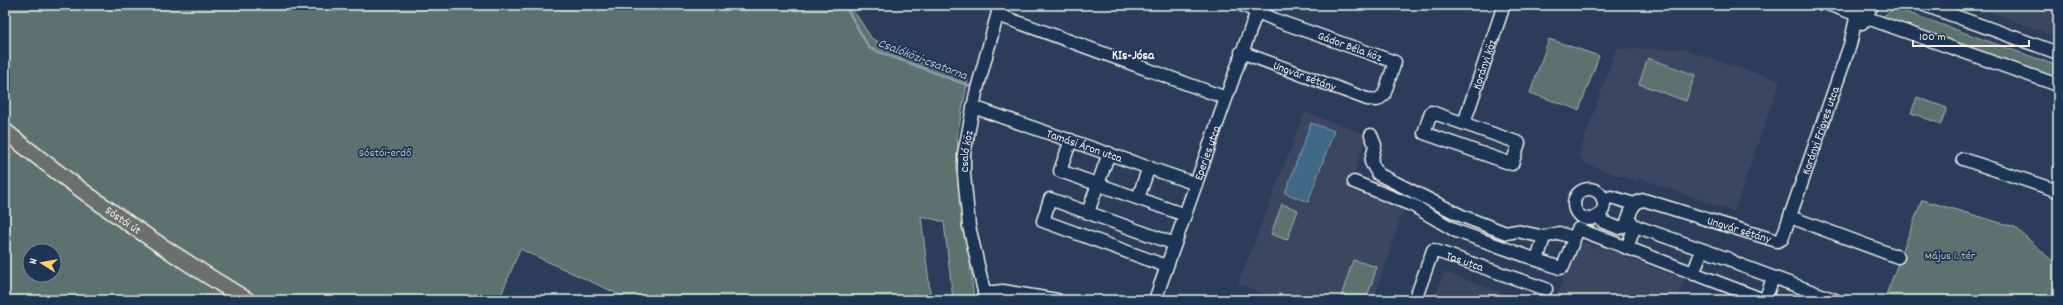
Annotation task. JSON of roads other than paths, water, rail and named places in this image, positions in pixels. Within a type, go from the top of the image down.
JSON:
[{"type":"main road","name":"Sóstói út","points":[[5,131],[113,212],[168,251],[247,300]]},
{"type":"street","points":[[1242,5],[1258,8]]},
{"type":"street","name":"Korányi köz","points":[[1464,123],[1504,5]]},
{"type":"street","name":"Korányi Frigyes utca","points":[[1790,217],[1850,45],[1860,12],[1872,5]]},
{"type":"street","points":[[1924,5],[2058,53]]},
{"type":"street","points":[[1834,6],[1860,12],[2058,85]]},
{"type":"street","name":"Eperjes utca","points":[[1155,300],[1241,52],[1258,8]]},
{"type":"street","name":"Gádor Béla köz","points":[[1258,8],[1278,21],[1395,62],[1384,95],[1377,100],[1368,99]]},
{"type":"street","points":[[999,10],[1226,98]]},
{"type":"street","name":"Csaló köz","points":[[985,296],[969,226],[964,174],[964,154],[973,107],[999,10]]},
{"type":"street","name":"Ungvár sétány","points":[[1241,52],[1368,99]]},
{"type":"street","name":"Tamási Áron utca","points":[[973,107],[1196,184]]},
{"type":"street","points":[[1431,112],[1464,123],[1519,143],[1512,164],[1424,133],[1431,112]]},
{"type":"street","points":[[1371,135],[1375,145],[1371,162],[1378,174],[1462,216],[1506,233],[1517,231],[1544,237],[1560,233],[1574,238]]},
{"type":"street","points":[[1071,140],[1060,171],[1185,215]]},
{"type":"street","points":[[1088,212],[1109,154]]},
{"type":"street","points":[[1963,159],[2057,187]]},
{"type":"street","points":[[1138,198],[1149,167]]},
{"type":"street","points":[[1354,182],[1414,206],[1456,231],[1560,268],[1563,267],[1578,229],[1693,274],[1765,300],[1773,278]]},
{"type":"street","points":[[1584,189],[1599,192],[1603,200],[1602,211],[1598,216],[1589,219],[1578,214],[1574,207],[1576,196],[1584,189]]},
{"type":"street","name":"Ungvár sétány","points":[[1603,200],[1611,197],[1634,204],[1638,201],[1644,200],[1663,204],[1777,241],[1782,239],[1790,217]]},
{"type":"street","points":[[1166,266],[1043,221],[1050,199],[1175,244]]},
{"type":"street","points":[[1628,248],[1634,204]]},
{"type":"street","points":[[1456,231],[1462,216]]},
{"type":"street","points":[[1598,216],[1603,222],[1619,228],[1626,224],[1632,223],[1773,278],[1835,300]]},
{"type":"street","points":[[1790,217],[1898,257]]},
{"type":"street","points":[[1537,260],[1544,237]]},
{"type":"street","name":"Tas utca","points":[[1416,300],[1433,250],[1546,289]]},
{"type":"street","points":[[1693,274],[1702,250]]},
{"type":"street","points":[[985,296],[1003,290],[1057,300]]},
{"type":"waterway","name":"Csalóközi-csatorna","points":[[845,5],[869,48],[970,86]]},
{"type":"district","name":"KIs-Jósa","points":[[1133,54]]},
{"type":"park label","name":"Sóstói-erdő","points":[[385,152]]},
{"type":"park label","name":"Május 1. tér","points":[[1950,255]]}]
